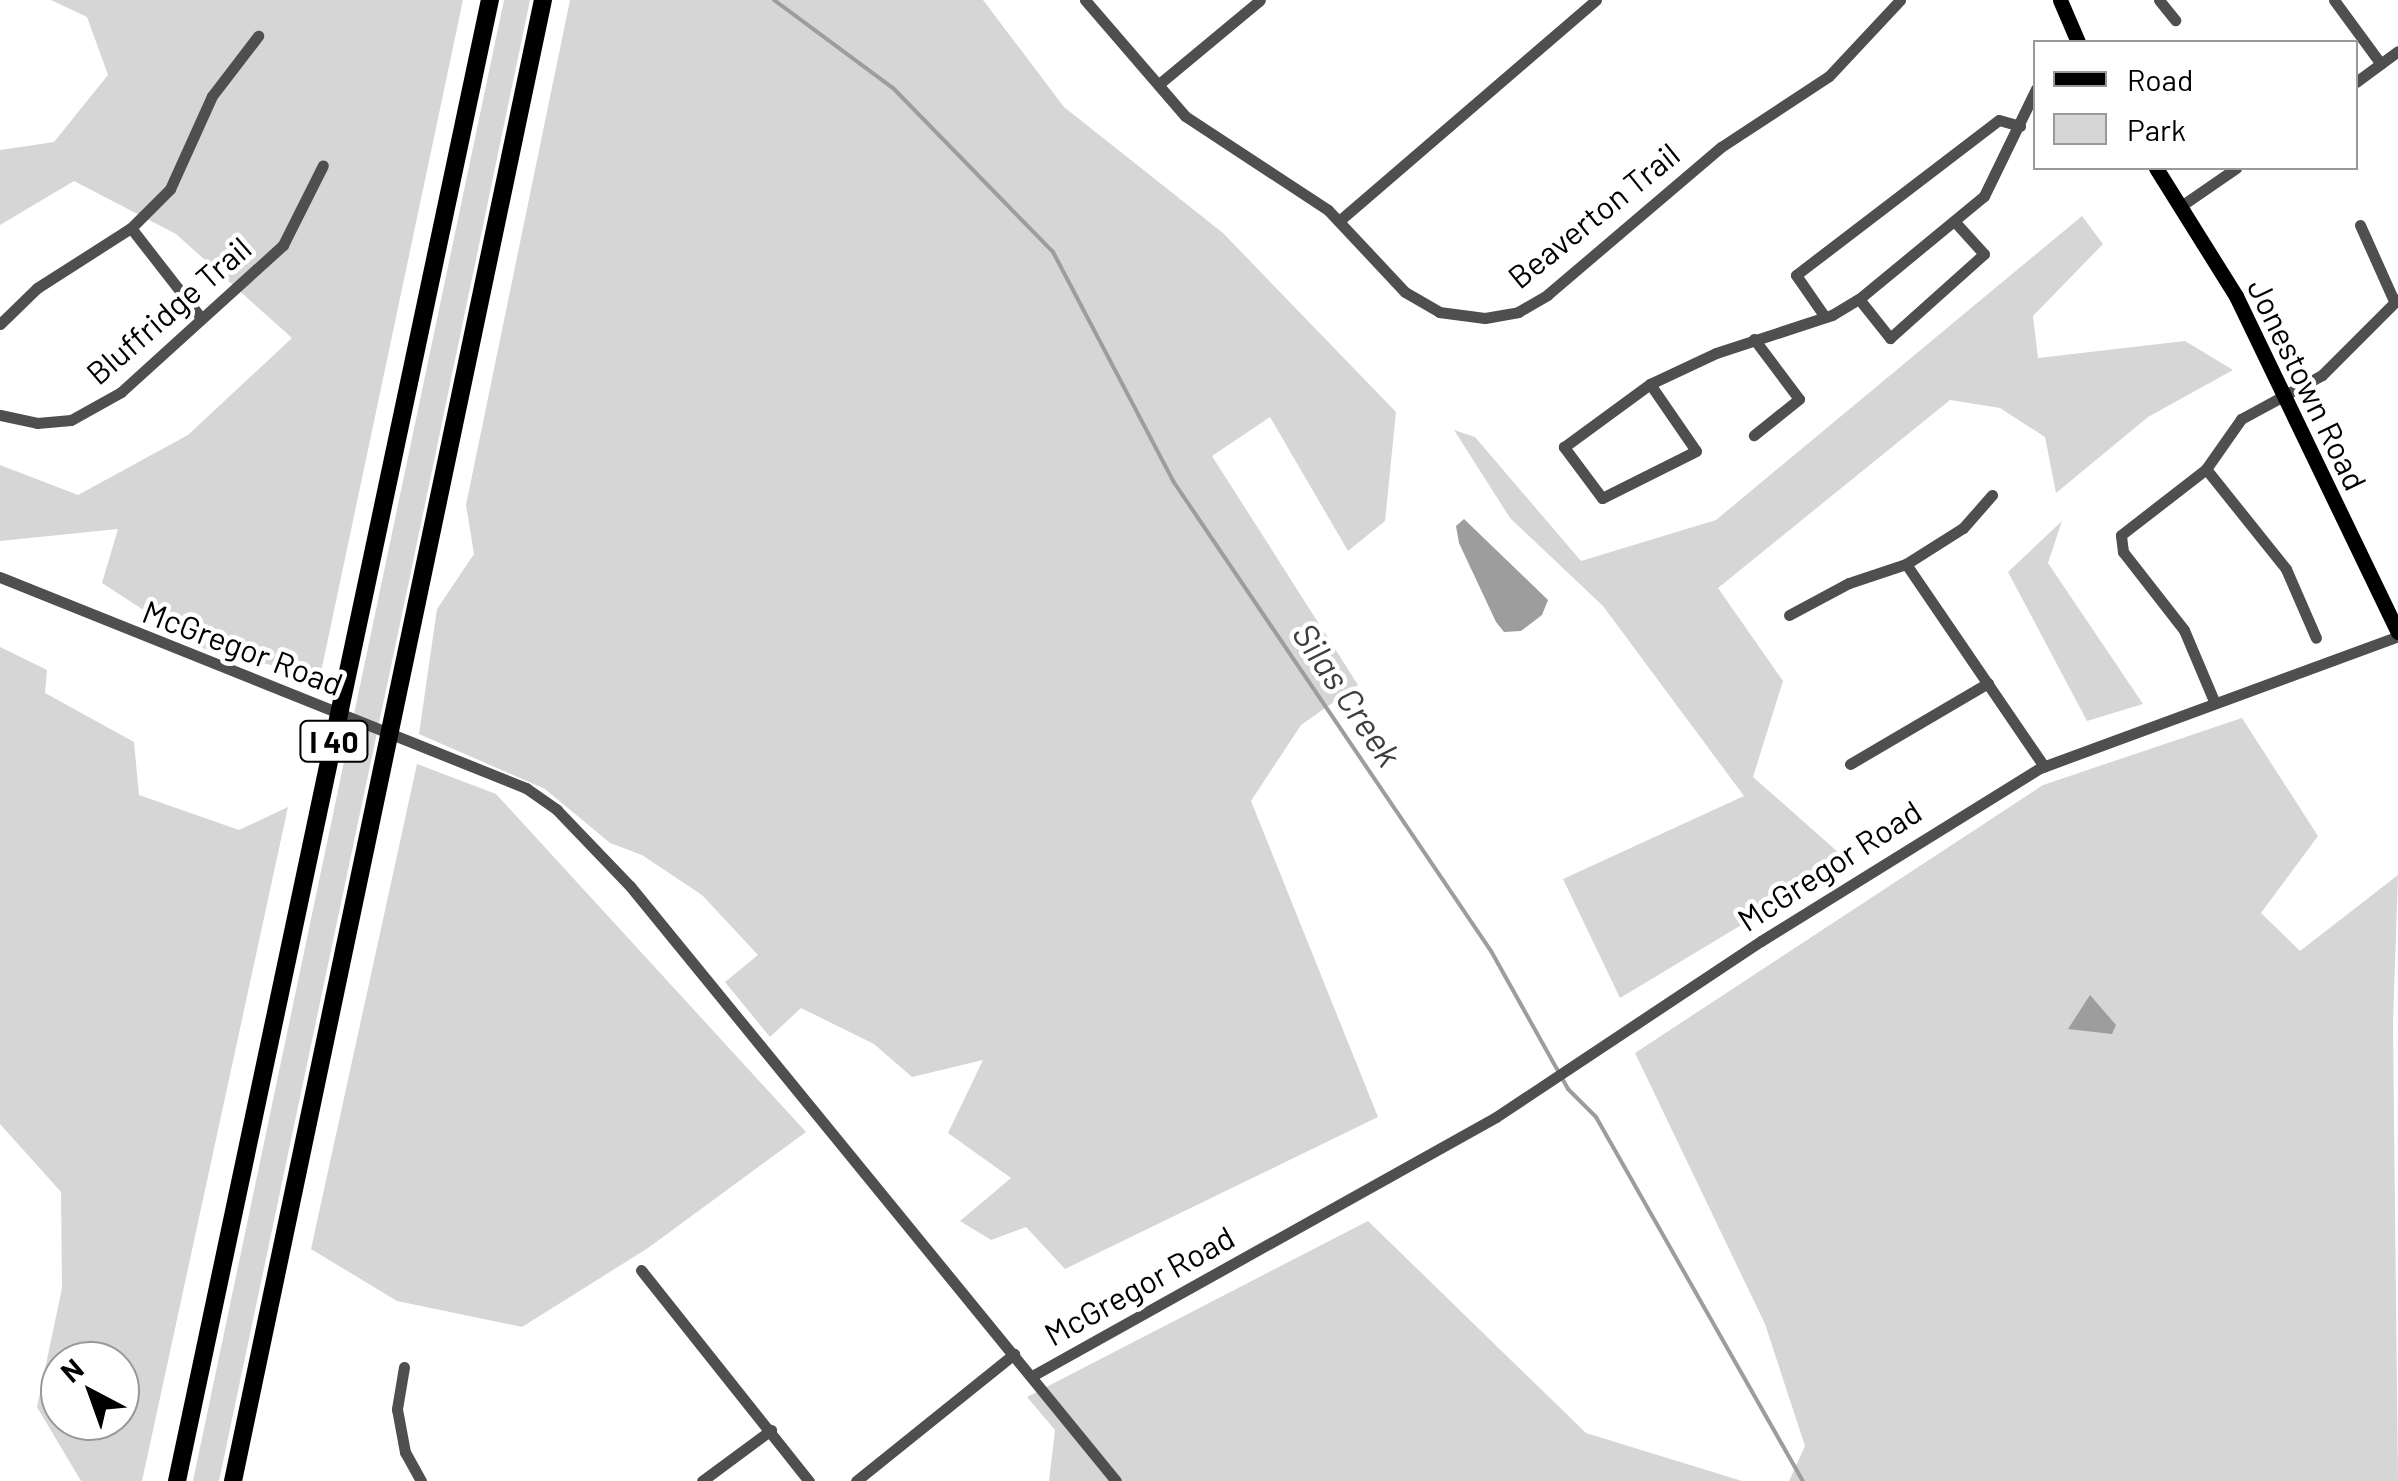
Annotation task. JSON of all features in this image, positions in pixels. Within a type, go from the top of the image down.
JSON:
[{"type":"highway","name":"I 40","points":[[177,1481],[490,0]]},
{"type":"highway","name":"I 40","points":[[233,1481],[543,0]]},
{"type":"main road","points":[[2060,0],[2075,40]]},
{"type":"main road","name":"Jonestown Road","points":[[2157,170],[2236,296],[2398,634]]},
{"type":"street","name":"Beaverton Trail","points":[[1086,0],[1185,116],[1339,221],[1388,276],[1438,312],[1485,318],[1518,312],[1547,295],[1721,147],[1829,76],[1900,0]]},
{"type":"street","points":[[1160,84],[1260,0]]},
{"type":"street","points":[[1339,221],[1596,0]]},
{"type":"street","points":[[2160,0],[2174,20]]},
{"type":"street","points":[[2334,0],[2381,64]]},
{"type":"street","points":[[0,324],[38,288],[130,228],[170,189],[212,96],[258,36]]},
{"type":"street","points":[[2358,81],[2398,52]]},
{"type":"street","points":[[1650,384],[1696,451],[1602,498],[1564,446],[1650,384],[1754,340],[1825,317],[1859,298],[1984,196],[2033,95]]},
{"type":"street","points":[[1825,317],[1796,274],[1999,120],[2020,126]]},
{"type":"street","name":"Bluffridge Trail","points":[[0,415],[37,423],[84,415],[121,392],[283,245],[323,165]]},
{"type":"street","points":[[2181,206],[2233,170]]},
{"type":"street","points":[[1859,298],[1890,338],[1984,254],[1955,222]]},
{"type":"street","points":[[2214,702],[2184,630],[2123,552],[2121,534],[2206,469],[2241,419],[2322,374],[2396,300],[2360,225]]},
{"type":"street","points":[[130,228],[202,318]]},
{"type":"street","points":[[1754,340],[1799,399],[1754,435]]},
{"type":"street","points":[[2206,469],[2286,569],[2316,638]]},
{"type":"street","points":[[1789,615],[1906,564],[1963,528],[1992,495]]},
{"type":"street","points":[[1906,564],[2044,766]]},
{"type":"street","name":"McGregor Road","points":[[0,578],[81,615],[292,693],[526,788],[582,831],[1032,1376],[1542,1086],[2044,766],[2398,634]]},
{"type":"street","points":[[1850,764],[1988,684]]},
{"type":"street","points":[[641,1270],[810,1481]]},
{"type":"street","points":[[856,1481],[1014,1354]]},
{"type":"street","points":[[404,1366],[397,1409],[405,1452],[421,1481]]},
{"type":"street","points":[[1032,1376],[1116,1481]]},
{"type":"street","points":[[702,1481],[770,1430]]},
{"type":"green space","points":[[51,0],[463,0],[320,677],[202,648],[102,583],[118,529],[0,541],[0,465],[78,495],[188,435],[292,338],[176,234],[74,181],[0,225],[0,150],[54,142],[108,75],[87,17]]},
{"type":"green space","points":[[504,0],[530,0],[409,581],[219,1481],[193,1481]]},
{"type":"green space","points":[[570,0],[983,0],[1064,107],[1223,233],[1396,412],[1385,521],[1348,551],[1270,417],[1212,456],[1358,685],[1301,725],[1251,801],[1378,1117],[1065,1269],[1026,1227],[991,1240],[960,1221],[1011,1178],[948,1133],[983,1060],[912,1077],[874,1044],[801,1008],[770,1037],[725,982],[758,955],[702,895],[642,855],[610,843],[545,789],[419,734],[437,609],[474,554],[466,505]]},
{"type":"green space","points":[[2082,216],[2103,244],[2033,316],[2038,358],[2185,341],[2233,370],[2148,417],[2056,493],[2045,437],[2000,408],[1950,400],[1718,588],[1783,681],[1753,777],[1848,861],[1620,998],[1563,879],[1744,796],[1603,606],[1510,518],[1454,430],[1475,437],[1581,561],[1716,520]]},
{"type":"green space","points":[[2062,521],[2048,563],[2143,704],[2087,721],[2008,572]]},
{"type":"green space","points":[[0,647],[47,670],[45,693],[134,742],[139,795],[239,830],[288,807],[142,1481],[81,1481],[57,1441],[140,1441],[140,1341],[51,1341],[62,1288],[61,1192],[0,1124]]},
{"type":"green space","points":[[2242,718],[2318,836],[2261,913],[2300,951],[2398,875],[2393,1024],[2398,1481],[1789,1481],[1805,1446],[1765,1324],[1635,1053],[2043,785]]},
{"type":"green space","points":[[417,764],[496,794],[806,1132],[648,1248],[522,1327],[397,1301],[311,1249]]},
{"type":"green space","points":[[1368,1221],[1586,1433],[1742,1481],[1049,1481],[1055,1430],[1027,1397]]},
{"type":"shaded area","points":[[1464,519],[1548,600],[1542,615],[1521,631],[1504,632],[1496,622],[1459,543],[1456,526]]},
{"type":"shaded area","points":[[2090,995],[2116,1025],[2112,1034],[2068,1029]]},
{"type":"waterway","name":"Silas Creek","points":[[774,0],[893,88],[1053,252],[1173,481],[1491,951],[1568,1089],[1596,1117],[1803,1481]]}]
